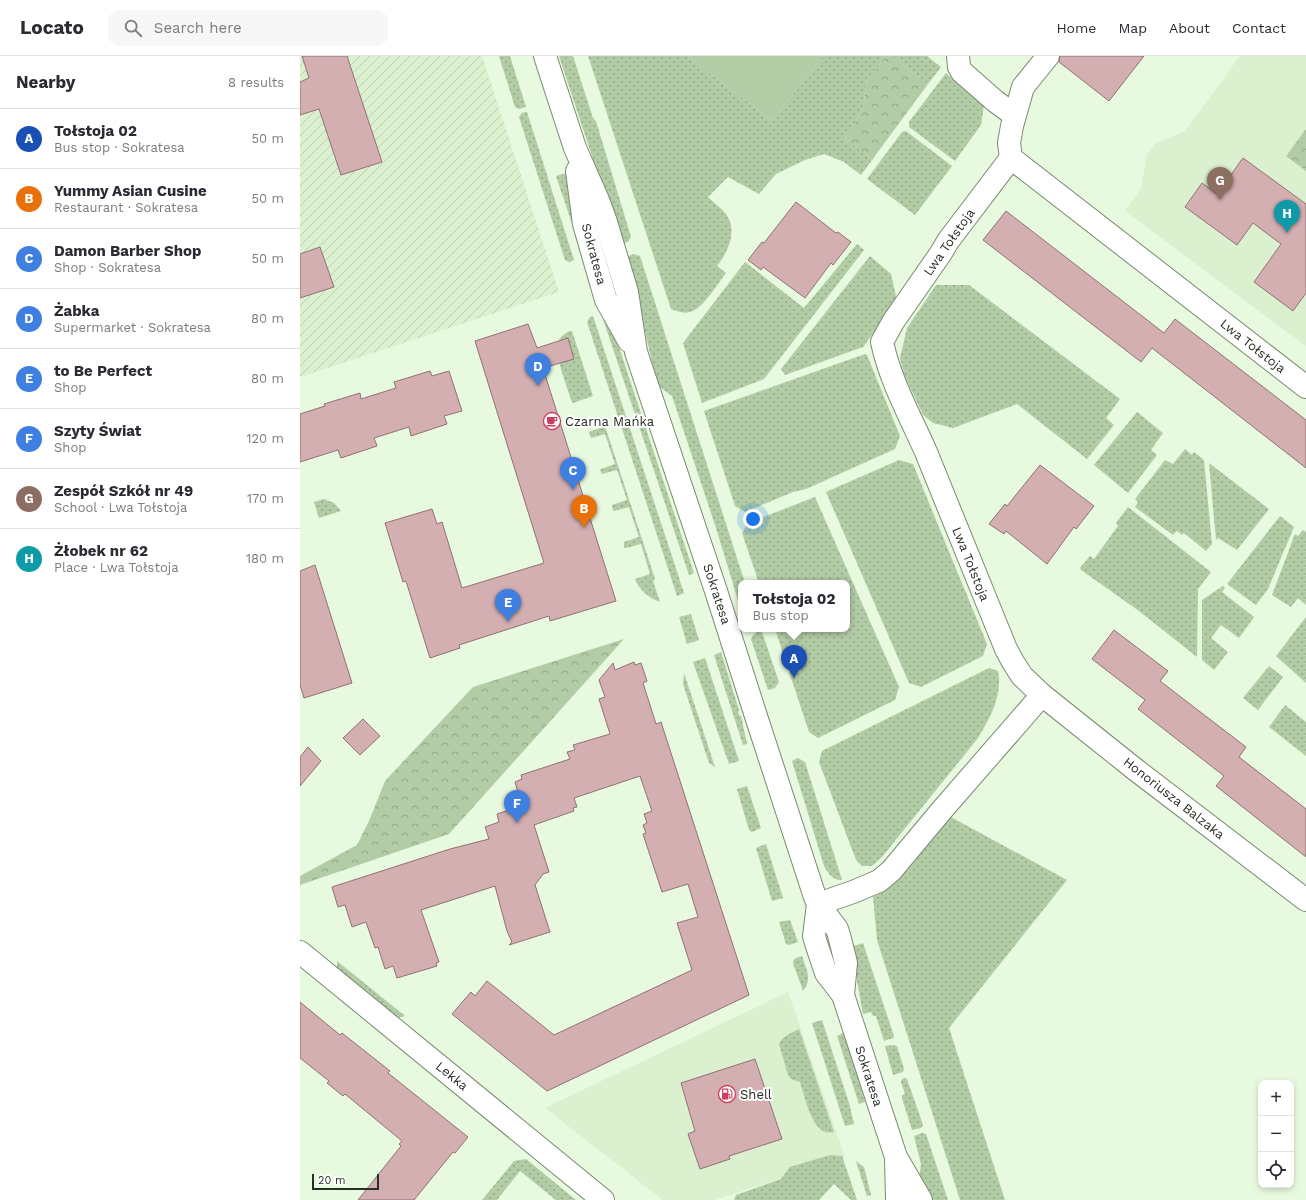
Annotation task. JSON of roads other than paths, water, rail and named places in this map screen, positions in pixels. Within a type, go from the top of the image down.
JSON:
[{"type":"street","name":"Sokratesa","points":[[545,56],[574,148],[584,224],[606,300],[636,352],[818,904],[814,936],[816,943],[826,973],[843,995],[896,1157],[920,1200]]},
{"type":"street","points":[[958,56],[959,67],[962,72],[995,101],[1014,115]]},
{"type":"street","points":[[1011,158],[1009,143],[1014,115],[1023,87],[1048,56]]},
{"type":"street","name":"Lwa Tołstoja","points":[[1042,695],[1022,676],[1006,649],[926,452],[886,359],[882,342],[893,322],[948,241],[1011,158],[1306,387]]},
{"type":"street","points":[[818,904],[879,881],[891,871],[1042,695]]},
{"type":"street","name":"Honoriusza Balzaka","points":[[1042,695],[1136,770],[1306,900]]},
{"type":"street","name":"Lekka","points":[[300,952],[604,1200]]},
{"type":"street","name":"Sokratesa","points":[[896,1157],[897,1200]]},
{"type":"place","name":"Zespół Szkół nr 49","points":[[1220,200]]},
{"type":"place","name":"Żłobek nr 62","points":[[1287,233]]},
{"type":"place","name":"Żabka","points":[[538,386]]},
{"type":"place","name":"Czarna Mańka","points":[[552,421]]},
{"type":"place","name":"Damon Barber Shop","points":[[573,490]]},
{"type":"place","name":"Yummy Asian Cusine","points":[[584,528]]},
{"type":"place","name":"to Be Perfect","points":[[508,622]]},
{"type":"place","name":"Tołstoja 02","points":[[794,678]]},
{"type":"place","name":"Szyty Świat","points":[[517,823]]},
{"type":"place","name":"Shell","points":[[727,1094]]}]
